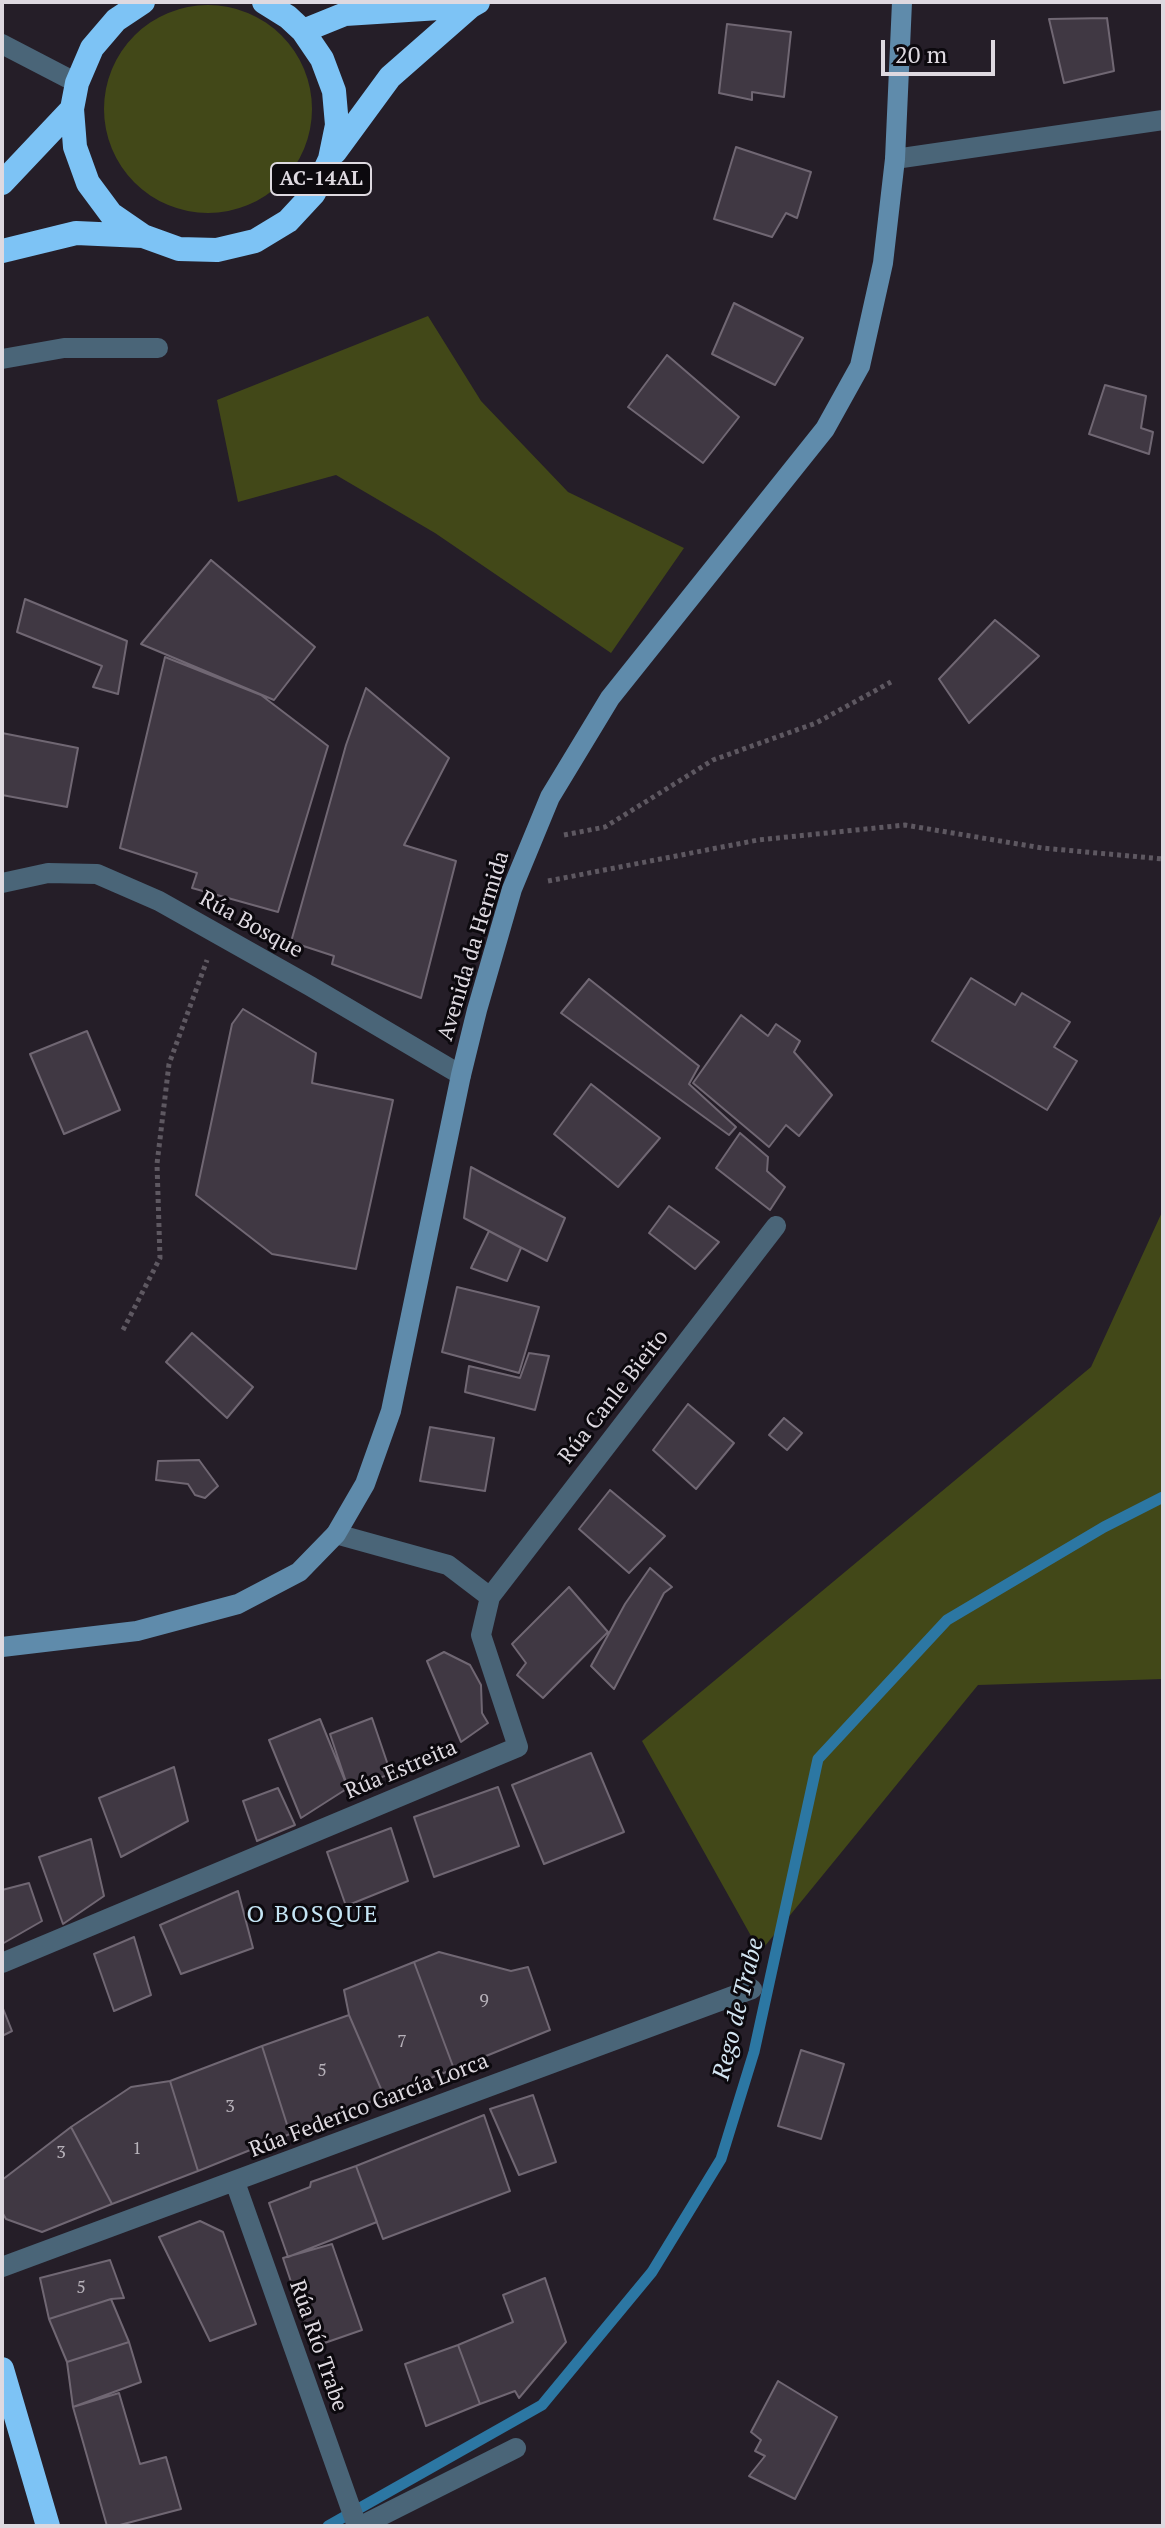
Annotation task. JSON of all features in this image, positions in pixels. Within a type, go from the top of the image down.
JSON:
[{"type":"highway","name":"AC-14AL","points":[[143,2],[116,20],[92,48],[77,83],[72,109],[75,147],[88,183],[111,214],[143,236],[179,249],[217,250],[255,241],[288,221],[314,193],[330,159],[390,77],[474,4]]},
{"type":"highway","name":"AC-14AL","points":[[264,2],[295,17],[474,4]]},
{"type":"highway","name":"AC-14AL","points":[[295,17],[322,59],[334,91],[337,125],[330,159]]},
{"type":"highway","points":[[2,183],[72,109]]},
{"type":"highway","name":"AC-14AL","points":[[2,251],[76,233],[143,236]]},
{"type":"highway","points":[[2,2369],[48,2526]]},
{"type":"street","name":"Avenida da Hermida","points":[[2,1647],[137,1631],[238,1604],[299,1572],[336,1534],[365,1484],[391,1411],[461,1075],[512,889],[550,797],[610,698],[825,429],[860,366],[883,263],[895,159],[902,2]]},
{"type":"street","points":[[2,44],[77,83]]},
{"type":"street","points":[[895,159],[1163,120]]},
{"type":"street","points":[[2,359],[64,348],[158,348]]},
{"type":"street","name":"Rúa Bosque","points":[[2,883],[48,873],[97,874],[159,901],[461,1075]]},
{"type":"street","name":"Rúa Canle Bieito","points":[[490,1597],[776,1226]]},
{"type":"street","points":[[336,1534],[448,1565],[490,1597]]},
{"type":"street","name":"Rúa Estreita","points":[[2,1963],[518,1747],[481,1635],[490,1597]]},
{"type":"street","name":"Rúa Federico García Lorca","points":[[2,2267],[752,1989]]},
{"type":"street","name":"Rúa Río Trabe","points":[[235,2182],[359,2526]]},
{"type":"street","points":[[359,2526],[516,2448]]},
{"type":"path","points":[[532,842],[605,827],[713,760],[816,723],[891,682]]},
{"type":"path","points":[[512,889],[758,840],[905,825],[1042,848],[1163,859]]},
{"type":"path","points":[[123,1330],[160,1258],[157,1164],[169,1064],[217,934]]},
{"type":"green space","points":[[208,5],[248,13],[281,36],[304,69],[312,109],[304,149],[281,182],[248,205],[208,213],[168,205],[135,182],[112,149],[104,109],[112,69],[135,36],[168,13]]},
{"type":"green space","points":[[428,316],[481,401],[568,492],[684,548],[611,653],[435,533],[336,475],[238,502],[217,400]]},
{"type":"green space","points":[[1163,1210],[1163,1679],[978,1685],[760,1952],[642,1741],[1091,1367]]},
{"type":"building","points":[[1107,18],[1114,71],[1064,83],[1049,19]]},
{"type":"building","points":[[727,24],[791,32],[784,97],[752,92],[752,100],[719,93]]},
{"type":"building","points":[[736,147],[811,172],[797,218],[786,213],[772,237],[714,219]]},
{"type":"building","points":[[734,303],[803,338],[775,385],[712,354]]},
{"type":"building","points":[[667,355],[739,417],[703,463],[628,407]]},
{"type":"building","points":[[1105,385],[1146,396],[1141,428],[1153,432],[1149,454],[1089,434]]},
{"type":"building","points":[[211,560],[315,647],[274,700],[141,644]]},
{"type":"building","points":[[25,599],[127,641],[118,694],[93,687],[102,666],[17,632]]},
{"type":"building","points":[[995,620],[1039,656],[969,723],[939,679]]},
{"type":"building","points":[[165,657],[261,695],[328,746],[278,912],[192,888],[197,873],[120,848]]},
{"type":"building","points":[[366,688],[449,758],[404,845],[456,861],[421,998],[332,964],[334,956],[291,942],[346,745]]},
{"type":"building","points":[[2,733],[78,748],[67,807],[2,795]]},
{"type":"building","points":[[971,978],[1015,1005],[1022,993],[1070,1022],[1054,1047],[1077,1061],[1047,1110],[932,1041]]},
{"type":"building","points":[[589,979],[699,1066],[689,1084],[736,1127],[729,1135],[561,1013]]},
{"type":"building","points":[[243,1009],[316,1053],[312,1083],[393,1100],[356,1269],[272,1254],[196,1195],[232,1024]]},
{"type":"building","points":[[741,1015],[768,1036],[776,1024],[800,1041],[794,1052],[832,1095],[799,1136],[786,1125],[769,1147],[693,1083]]},
{"type":"building","points":[[87,1031],[120,1110],[64,1134],[30,1054]]},
{"type":"building","points":[[591,1084],[660,1138],[618,1187],[554,1134]]},
{"type":"building","points":[[740,1133],[768,1157],[767,1171],[785,1187],[770,1210],[716,1168]]},
{"type":"building","points":[[471,1167],[565,1218],[547,1261],[464,1218]]},
{"type":"building","points":[[669,1206],[719,1242],[695,1269],[649,1233]]},
{"type":"building","points":[[489,1231],[521,1248],[507,1281],[471,1268]]},
{"type":"building","points":[[457,1287],[539,1307],[519,1373],[442,1352]]},
{"type":"building","points":[[192,1333],[253,1387],[227,1418],[166,1362]]},
{"type":"building","points":[[529,1353],[549,1356],[535,1410],[465,1392],[469,1366],[520,1378]]},
{"type":"building","points":[[688,1404],[734,1443],[696,1489],[653,1450]]},
{"type":"building","points":[[784,1418],[802,1433],[787,1450],[769,1435]]},
{"type":"building","points":[[430,1427],[494,1438],[485,1491],[420,1481]]},
{"type":"building","points":[[199,1460],[218,1486],[205,1498],[195,1495],[188,1484],[156,1480],[158,1461]]},
{"type":"building","points":[[610,1490],[665,1536],[629,1573],[579,1529]]},
{"type":"building","points":[[650,1568],[672,1587],[664,1593],[614,1689],[591,1666],[625,1604]]},
{"type":"building","points":[[569,1587],[608,1632],[543,1698],[517,1675],[526,1663],[512,1644]]},
{"type":"building","points":[[444,1652],[470,1665],[481,1685],[482,1713],[488,1723],[461,1742],[427,1661]]},
{"type":"building","points":[[372,1718],[391,1774],[348,1788],[330,1734]]},
{"type":"building","points":[[320,1719],[348,1788],[301,1818],[269,1740]]},
{"type":"building","points":[[591,1753],[624,1832],[544,1864],[512,1785]]},
{"type":"building","points":[[174,1767],[188,1821],[121,1857],[99,1798]]},
{"type":"building","points":[[498,1787],[519,1846],[434,1877],[414,1817]]},
{"type":"building","points":[[278,1788],[295,1825],[257,1841],[243,1801]]},
{"type":"building","points":[[391,1828],[408,1881],[346,1906],[327,1852]]},
{"type":"building","points":[[91,1839],[104,1896],[63,1924],[39,1857]]},
{"type":"building","points":[[29,1883],[42,1921],[2,1944],[2,1890]]},
{"type":"building","points":[[238,1891],[253,1948],[181,1974],[160,1925]]},
{"type":"building","points":[[134,1937],[151,1995],[114,2011],[94,1954]]},
{"type":"building","points":[[439,1952],[511,1971],[528,1967],[550,2030],[454,2069],[414,1962]]},
{"type":"building","points":[[414,1962],[454,2069],[384,2096],[349,2015],[344,1990]]},
{"type":"building","points":[[2,2006],[12,2031],[2,2036]]},
{"type":"building","points":[[349,2015],[384,2096],[290,2134],[262,2046]]},
{"type":"building","points":[[262,2046],[290,2134],[198,2171],[170,2081]]},
{"type":"building","points":[[801,2050],[844,2064],[821,2139],[778,2126]]},
{"type":"building","points":[[170,2081],[198,2171],[112,2204],[71,2127],[131,2087]]},
{"type":"building","points":[[533,2095],[556,2162],[519,2175],[490,2109]]},
{"type":"building","points":[[484,2115],[510,2191],[383,2239],[356,2166]]},
{"type":"building","points":[[71,2127],[112,2204],[42,2232],[6,2219],[2,2212],[2,2180]]},
{"type":"building","points":[[356,2166],[377,2222],[288,2257],[269,2203],[310,2187],[311,2182]]},
{"type":"building","points":[[200,2221],[223,2232],[256,2324],[210,2341],[159,2237]]},
{"type":"building","points":[[332,2244],[362,2330],[313,2347],[283,2258]]},
{"type":"building","points":[[110,2260],[124,2298],[111,2299],[49,2319],[40,2278]]},
{"type":"building","points":[[545,2278],[566,2342],[519,2398],[515,2391],[480,2404],[458,2345],[513,2322],[503,2295]]},
{"type":"building","points":[[111,2299],[129,2342],[67,2362],[49,2319]]},
{"type":"building","points":[[129,2342],[141,2382],[73,2407],[67,2362]]},
{"type":"building","points":[[458,2345],[480,2404],[426,2426],[405,2364]]},
{"type":"building","points":[[778,2381],[837,2417],[795,2499],[749,2476],[765,2456],[755,2451],[761,2440],[751,2432]]},
{"type":"building","points":[[119,2393],[140,2464],[166,2457],[181,2509],[107,2526],[73,2407]]},
{"type":"waterway","name":"Rego de Trabe","points":[[328,2526],[542,2405],[652,2272],[721,2159],[754,2052],[818,1759],[947,1620],[1104,1527],[1163,1497]]},
{"type":"district","name":"O BOSQUE","points":[[313,1915]]}]
